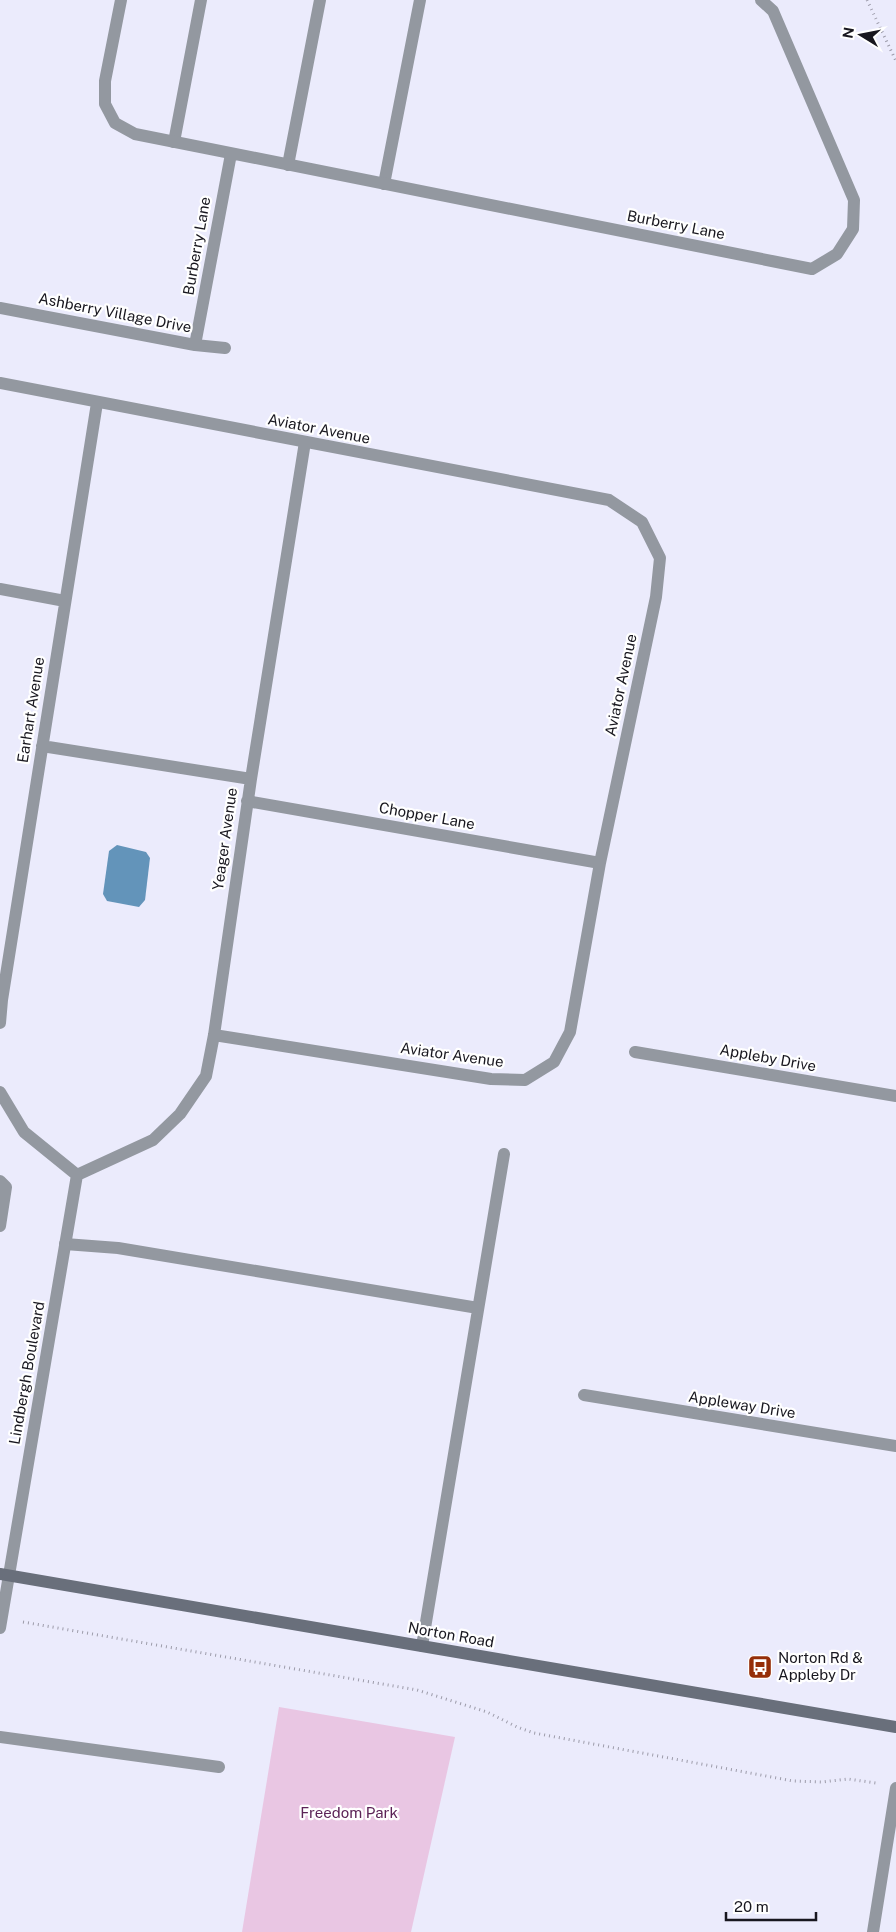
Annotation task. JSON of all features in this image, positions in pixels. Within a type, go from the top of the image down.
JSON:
[{"type":"main road","name":"Norton Road","points":[[5,1575],[896,1727]]},
{"type":"street","name":"Burberry Lane","points":[[122,0],[104,82],[105,104],[116,123],[135,134],[812,269],[838,254],[853,230],[854,200],[772,11],[761,0]]},
{"type":"street","points":[[174,142],[200,0]]},
{"type":"street","points":[[288,165],[320,0]]},
{"type":"street","points":[[384,184],[420,0]]},
{"type":"street","name":"Burberry Lane","points":[[195,345],[231,154]]},
{"type":"street","name":"Ashberry Village Drive","points":[[0,308],[195,345],[225,348]]},
{"type":"street","name":"Aviator Avenue","points":[[0,384],[609,500],[642,522],[660,558],[656,597],[600,863],[570,1032],[554,1062],[525,1080],[492,1079],[214,1035]]},
{"type":"street","name":"Earhart Avenue","points":[[0,1023],[1,1000],[97,403]]},
{"type":"street","name":"Yeager Avenue","points":[[77,1175],[153,1140],[180,1114],[206,1076],[214,1035],[247,800],[305,442]]},
{"type":"street","points":[[0,589],[65,601]]},
{"type":"street","points":[[42,746],[251,779]]},
{"type":"street","name":"Chopper Lane","points":[[247,800],[600,863]]},
{"type":"street","name":"Appleby Drive","points":[[635,1052],[896,1096]]},
{"type":"street","points":[[0,1092],[24,1132],[77,1175]]},
{"type":"street","points":[[422,1646],[504,1154]]},
{"type":"street","name":"Lindbergh Boulevard","points":[[1,1624],[5,1575],[77,1175]]},
{"type":"street","points":[[0,1181],[6,1187],[2,1203],[0,1226]]},
{"type":"street","points":[[65,1244],[118,1248],[478,1308]]},
{"type":"street","name":"Appleway Drive","points":[[584,1395],[896,1446]]},
{"type":"street","points":[[0,1737],[219,1767]]},
{"type":"street","points":[[873,1932],[896,1788]]},
{"type":"path","points":[[867,0],[896,60]]},
{"type":"path","points":[[1,1624],[417,1690],[487,1712],[516,1727],[534,1733],[793,1781],[822,1782],[848,1779],[877,1783]]},
{"type":"green space","name":"Freedom Park","points":[[279,1707],[455,1737],[411,1932],[242,1932]]},
{"type":"water","points":[[117,845],[146,852],[150,858],[145,900],[139,907],[107,901],[103,894],[109,851]]},
{"type":"place","name":"Norton Rd & Appleby Dr","points":[[760,1667]]}]
